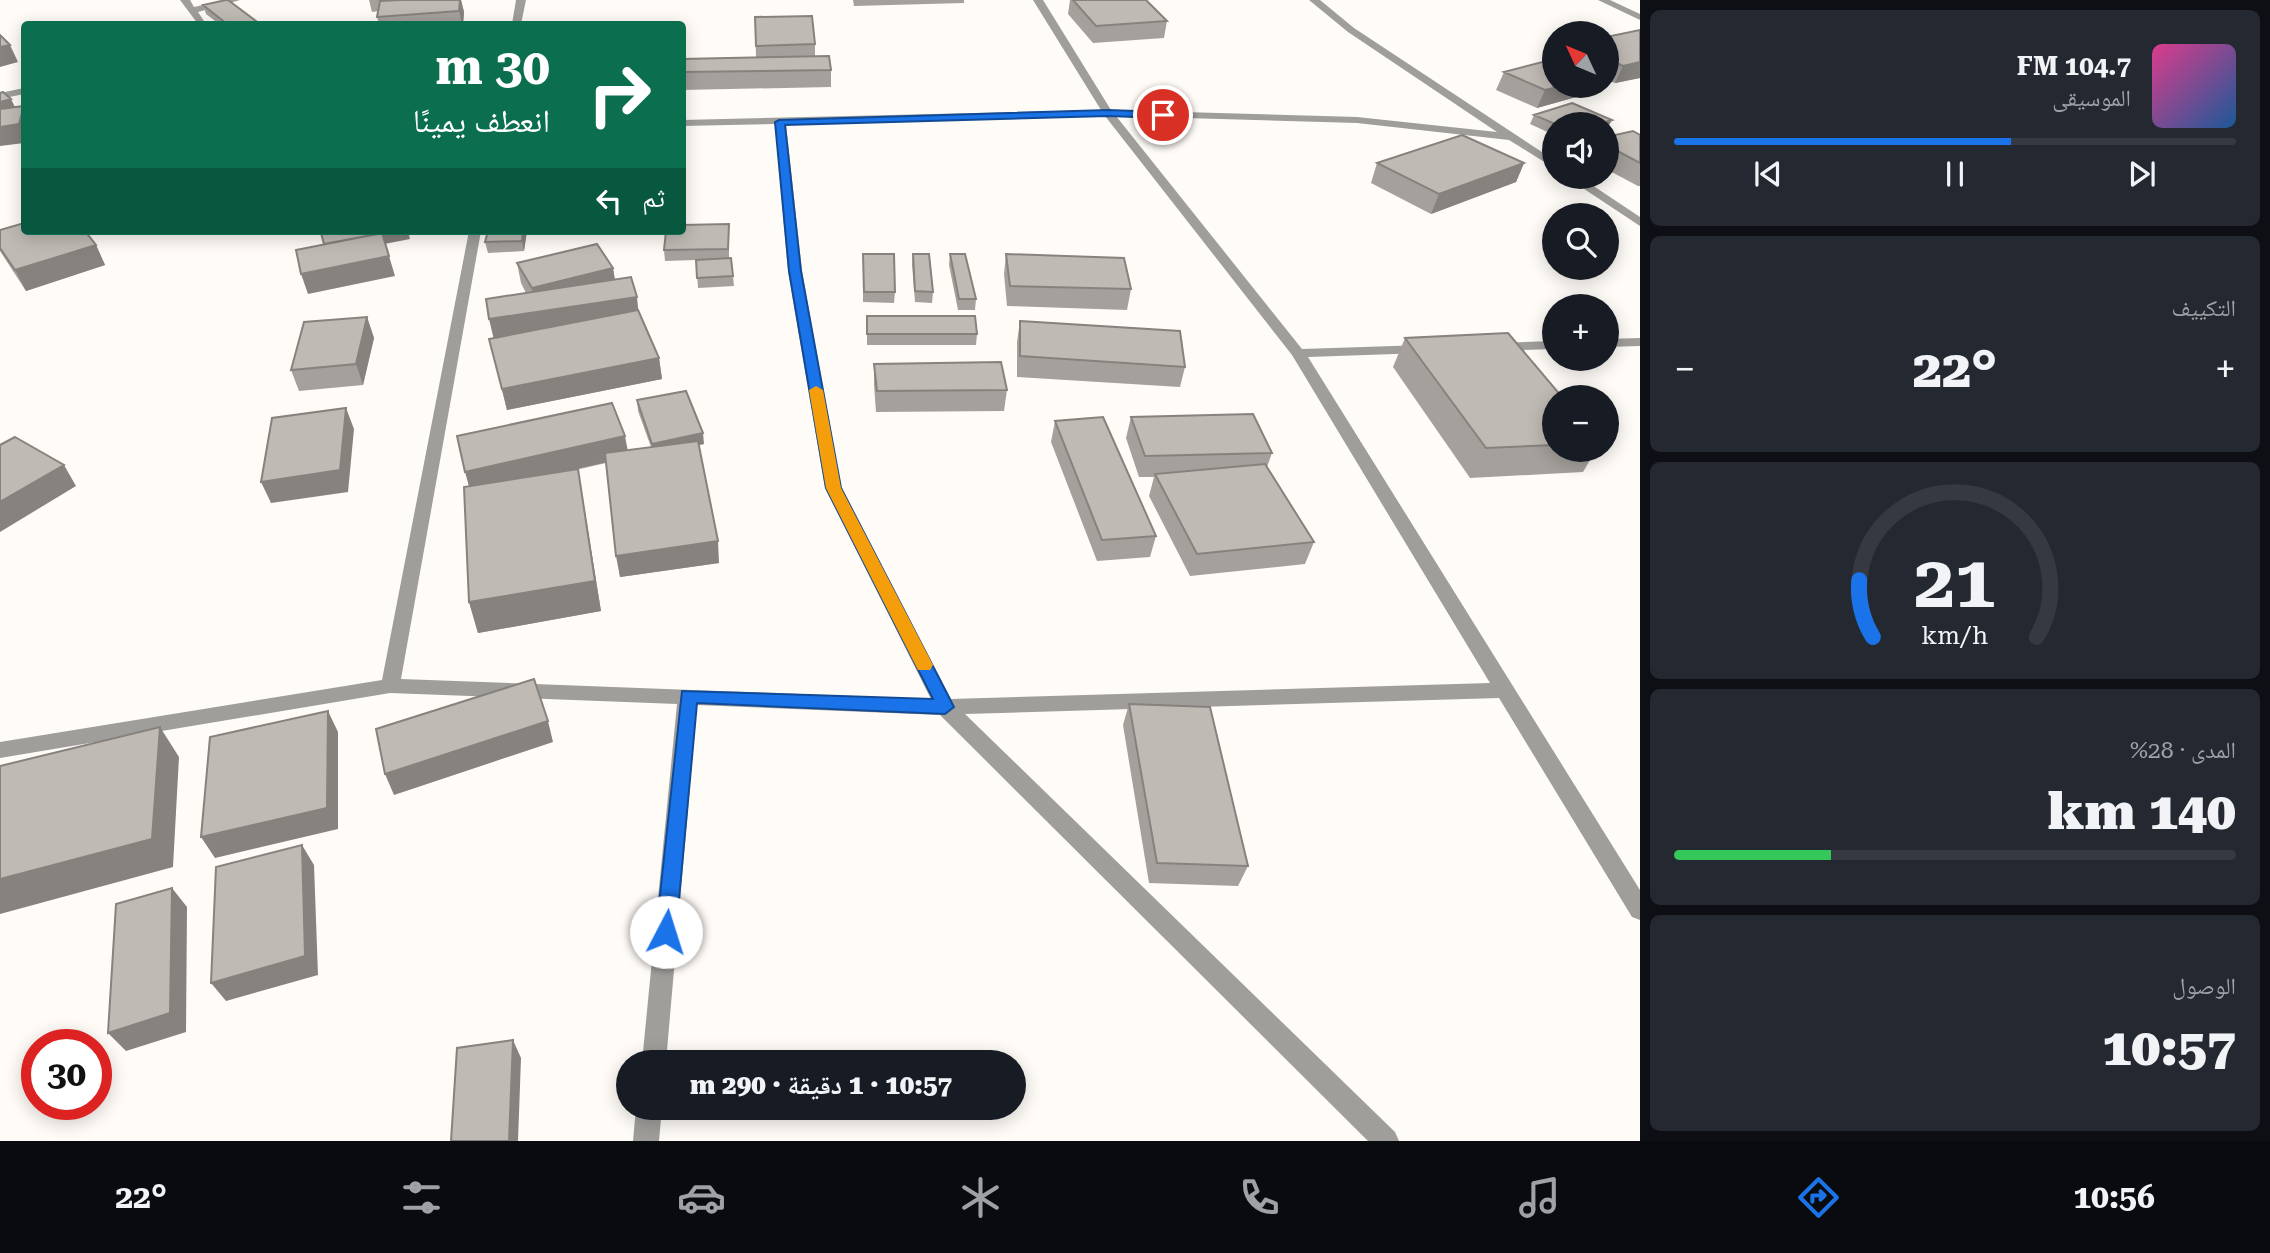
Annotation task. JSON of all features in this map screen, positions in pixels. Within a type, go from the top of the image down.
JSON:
[{"type":"street","points":[[185,0],[200,21]]},
{"type":"street","points":[[193,10],[235,0]]},
{"type":"street","points":[[517,21],[522,0]]},
{"type":"street","points":[[1038,0],[1108,113],[1298,353],[1502,690],[1640,910]]},
{"type":"street","points":[[1314,0],[1351,30],[1542,157]]},
{"type":"street","points":[[1603,0],[1640,17]]},
{"type":"street","points":[[0,96],[21,92]]},
{"type":"street","points":[[686,123],[1108,113],[1357,120],[1510,137]]},
{"type":"street","points":[[779,122],[795,271],[834,488],[945,707],[1386,1141]]},
{"type":"street","points":[[1590,189],[1640,222]]},
{"type":"street","points":[[390,686],[474,235]]},
{"type":"street","points":[[1619,343],[1640,342]]},
{"type":"street","points":[[1473,347],[1542,345]]},
{"type":"street","points":[[1298,353],[1433,348]]},
{"type":"street","points":[[0,750],[390,686],[945,707],[1502,690]]},
{"type":"street","points":[[655,1050],[688,696]]},
{"type":"street","points":[[646,1141],[648,1120]]},
{"type":"building","points":[[228,0],[256,21],[223,21],[203,5]]},
{"type":"building","points":[[460,0],[459,11],[377,17],[380,1]]},
{"type":"building","points":[[1073,0],[1146,0],[1167,21],[1096,26]]},
{"type":"building","points":[[812,16],[815,44],[756,46],[755,17]]},
{"type":"building","points":[[1640,30],[1640,62],[1623,66],[1619,64],[1619,34]]},
{"type":"building","points":[[0,35],[10,45],[0,47]]},
{"type":"building","points":[[829,56],[831,70],[686,72],[686,59]]},
{"type":"building","points":[[1542,62],[1542,89],[1504,72]]},
{"type":"building","points":[[3,92],[11,99],[0,102],[0,93]]},
{"type":"building","points":[[1572,103],[1593,112],[1544,112]]},
{"type":"building","points":[[21,106],[19,124],[0,127],[0,109]]},
{"type":"building","points":[[1633,131],[1640,135],[1640,163],[1619,152],[1619,134]]},
{"type":"building","points":[[1462,135],[1524,163],[1439,194],[1377,163]]},
{"type":"building","points":[[21,224],[21,235],[88,235],[96,245],[15,270],[0,248],[0,230]]},
{"type":"building","points":[[729,224],[728,249],[664,250],[666,235],[686,235],[686,225]]},
{"type":"building","points":[[322,235],[372,235],[324,244]]},
{"type":"building","points":[[383,235],[389,256],[301,274],[296,250]]},
{"type":"building","points":[[487,235],[523,235],[522,241],[485,242]]},
{"type":"building","points":[[597,244],[613,268],[532,288],[517,263]]},
{"type":"building","points":[[863,254],[894,254],[895,292],[864,292]]},
{"type":"building","points":[[913,254],[929,254],[933,292],[915,291]]},
{"type":"building","points":[[950,254],[965,254],[976,299],[959,299]]},
{"type":"building","points":[[1006,254],[1124,258],[1131,289],[1010,286]]},
{"type":"building","points":[[731,258],[733,276],[697,278],[696,260]]},
{"type":"building","points":[[631,277],[637,297],[489,319],[486,299]]},
{"type":"building","points":[[638,310],[659,358],[502,389],[489,339]]},
{"type":"building","points":[[867,316],[975,316],[977,334],[867,334]]},
{"type":"building","points":[[367,317],[356,364],[291,370],[304,322]]},
{"type":"building","points":[[1020,321],[1180,331],[1185,367],[1020,356]]},
{"type":"building","points":[[1508,333],[1552,385],[1542,385],[1542,446],[1486,448],[1405,338]]},
{"type":"building","points":[[1001,362],[1007,390],[877,391],[874,364]]},
{"type":"building","points":[[686,391],[703,433],[652,444],[637,400]]},
{"type":"building","points":[[612,403],[625,436],[465,472],[457,436]]},
{"type":"building","points":[[346,408],[340,470],[261,482],[272,418]]},
{"type":"building","points":[[1253,414],[1272,453],[1145,456],[1131,417]]},
{"type":"building","points":[[1103,417],[1156,536],[1102,540],[1055,421]]},
{"type":"building","points":[[15,437],[64,465],[0,502],[0,445]]},
{"type":"building","points":[[698,441],[718,541],[616,556],[605,453]]},
{"type":"building","points":[[1265,464],[1314,542],[1197,554],[1155,474]]},
{"type":"building","points":[[578,469],[595,581],[469,602],[464,487]]},
{"type":"building","points":[[534,679],[548,721],[385,774],[376,729]]},
{"type":"building","points":[[1129,704],[1210,707],[1248,866],[1157,863]]},
{"type":"building","points":[[328,711],[327,808],[201,837],[210,737]]},
{"type":"building","points":[[160,727],[152,839],[0,879],[0,766]]},
{"type":"building","points":[[302,845],[305,956],[211,983],[216,867]]},
{"type":"building","points":[[172,888],[170,1013],[112,1032],[112,1029],[108,1029],[116,904]]},
{"type":"building","points":[[513,1040],[509,1141],[451,1141],[457,1048]]},
{"type":"slow traffic","points":[[816,390],[834,488],[924,665]]},
{"type":"route","points":[[666,932],[688,696],[945,707],[834,488],[795,271],[779,122],[1108,113],[1163,115]]}]
